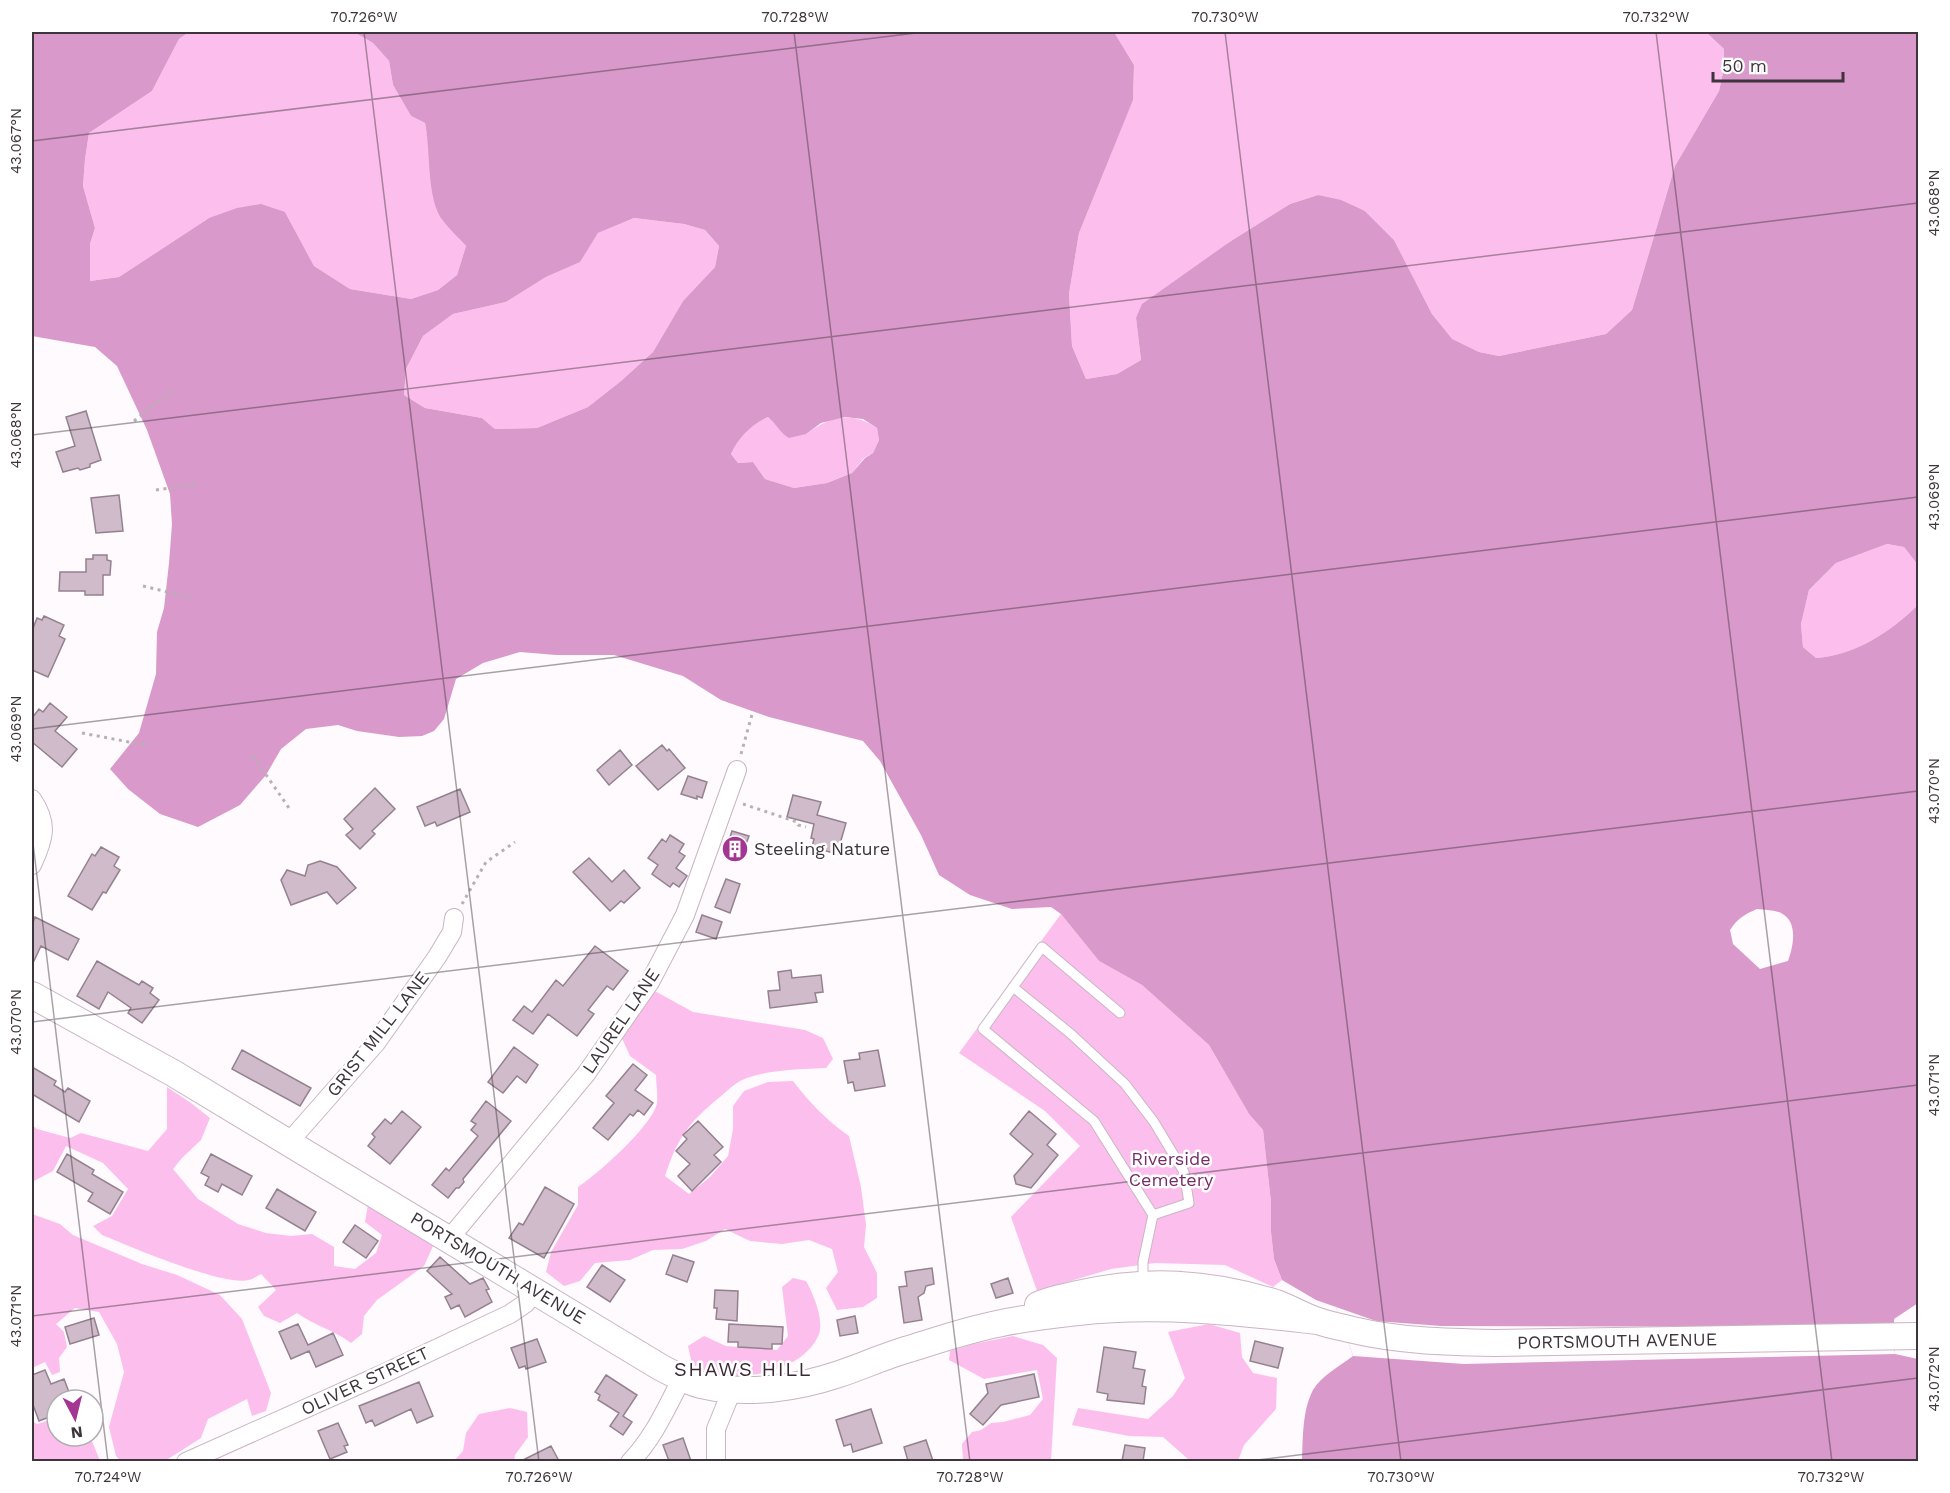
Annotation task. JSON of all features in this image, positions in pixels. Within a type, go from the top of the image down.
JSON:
[{"type":"main road","name":"PORTSMOUTH AVENUE","points":[[32,995],[173,1073],[681,1378],[706,1386],[732,1390],[768,1389],[810,1382],[899,1352],[997,1324],[1077,1312],[1177,1309],[1318,1321]]},
{"type":"main road","name":"PORTSMOUTH AVENUE","points":[[997,1324],[1046,1301],[1143,1283],[1193,1285],[1248,1295],[1318,1321],[1355,1331],[1400,1338],[1494,1343],[1918,1336]]},
{"type":"street","name":"LAUREL LANE","points":[[449,1239],[586,1074],[650,982],[685,915],[737,770]]},
{"type":"street","points":[[32,799],[42,814],[42,836],[32,865]]},
{"type":"street","name":"GRIST MILL LANE","points":[[289,1142],[376,1043],[437,957],[452,932],[454,918]]},
{"type":"street","name":"OLIVER STREET","points":[[186,1461],[385,1373],[510,1314],[526,1303],[535,1290]]},
{"type":"street","points":[[630,1461],[644,1445],[662,1417],[681,1378]]},
{"type":"street","points":[[716,1461],[716,1429],[732,1390]]},
{"type":"lane","points":[[1120,1013],[1042,947],[983,1029],[1094,1121],[1153,1215],[1143,1262],[1143,1283]]},
{"type":"lane","points":[[1013,987],[1071,1034],[1125,1084],[1154,1122],[1184,1172],[1189,1203],[1153,1215]]},
{"type":"path","points":[[134,421],[172,391]]},
{"type":"path","points":[[156,490],[197,484]]},
{"type":"path","points":[[143,586],[193,598]]},
{"type":"path","points":[[737,770],[753,711]]},
{"type":"path","points":[[82,733],[150,746]]},
{"type":"path","points":[[253,756],[290,808]]},
{"type":"path","points":[[727,799],[806,827]]},
{"type":"path","points":[[454,918],[486,862],[515,842]]},
{"type":"green space","points":[[189,32],[354,32],[373,43],[389,61],[393,85],[411,116],[425,123],[442,220],[466,246],[457,275],[438,290],[411,299],[350,289],[314,266],[285,212],[209,218],[119,277],[90,281],[90,244],[95,228],[83,186],[89,133],[152,91],[179,39]]},
{"type":"green space","points":[[1114,32],[1703,32],[1724,49],[1724,68],[1719,91],[1675,166],[1632,310],[1606,334],[1499,356],[1479,352],[1451,339],[1432,314],[1394,240],[1365,211],[1318,195],[1290,204],[1231,241],[1136,318],[1141,360],[1117,374],[1086,379],[1072,346],[1069,294],[1079,233],[1133,99],[1134,65]]},
{"type":"green space","points":[[634,218],[684,224],[705,230],[719,246],[715,267],[683,301],[653,352],[588,407],[537,428],[495,429],[482,418],[425,408],[404,395],[406,369],[423,336],[453,314],[506,302],[546,277],[579,262],[598,233]]},
{"type":"green space","points":[[768,417],[777,423],[806,434],[833,420],[858,419],[877,428],[879,440],[873,453],[864,458],[852,473],[827,483],[794,488],[765,479],[753,462],[738,463],[731,454],[737,442],[746,432],[756,423]]},
{"type":"green space","points":[[1887,544],[1904,547],[1918,565],[1918,605],[1872,640],[1845,652],[1816,658],[1803,647],[1801,624],[1809,590],[1836,563]]},
{"type":"green space","name":"Riverside Cemetery","points":[[1061,914],[1099,961],[1142,985],[1209,1045],[1249,1114],[1263,1130],[1271,1202],[1274,1259],[1282,1280],[1273,1287],[1225,1265],[1155,1263],[1111,1269],[1037,1291],[1011,1217],[1080,1146],[1045,1111],[959,1053]]},
{"type":"green space","points":[[653,990],[693,1012],[805,1030],[823,1038],[833,1059],[826,1068],[765,1073],[736,1083],[692,1123],[680,1140],[665,1176],[689,1194],[710,1177],[728,1156],[733,1129],[733,1106],[744,1091],[768,1082],[793,1081],[819,1111],[849,1136],[861,1187],[866,1225],[864,1247],[877,1273],[877,1298],[863,1307],[837,1310],[826,1288],[838,1272],[832,1249],[809,1240],[782,1244],[750,1241],[725,1229],[706,1241],[682,1249],[653,1250],[630,1260],[595,1263],[580,1281],[564,1286],[546,1272],[551,1252],[578,1205],[578,1187],[611,1161],[636,1136],[646,1124],[657,1103],[656,1075],[630,1056],[620,1034]]},
{"type":"green space","points":[[167,1087],[210,1118],[201,1140],[173,1169],[198,1199],[238,1224],[266,1233],[291,1236],[312,1234],[334,1247],[334,1266],[355,1269],[376,1253],[382,1235],[365,1222],[368,1205],[421,1228],[433,1246],[424,1266],[377,1300],[364,1316],[362,1334],[351,1343],[297,1313],[280,1323],[264,1316],[258,1307],[276,1290],[261,1274],[249,1280],[237,1281],[219,1277],[176,1264],[102,1235],[93,1226],[112,1216],[128,1189],[103,1163],[66,1146],[53,1171],[32,1182],[32,1125],[37,1129],[70,1138],[81,1133],[148,1151],[167,1129]]},
{"type":"green space","points":[[32,1214],[60,1224],[73,1235],[142,1264],[177,1275],[220,1295],[242,1319],[271,1393],[266,1411],[252,1416],[247,1399],[208,1419],[201,1438],[168,1459],[121,1461],[116,1456],[109,1427],[124,1372],[117,1344],[99,1312],[75,1308],[56,1324],[64,1332],[67,1347],[59,1358],[60,1372],[52,1375],[45,1362],[32,1368]]},
{"type":"green space","points":[[793,1278],[806,1281],[815,1299],[820,1321],[819,1334],[802,1356],[776,1370],[746,1376],[718,1375],[692,1364],[688,1346],[704,1336],[726,1346],[777,1350],[788,1336],[782,1287]]},
{"type":"green space","points":[[1209,1324],[1240,1333],[1242,1357],[1253,1373],[1277,1378],[1276,1409],[1244,1445],[1238,1461],[1188,1461],[1163,1437],[1129,1436],[1072,1425],[1078,1408],[1148,1419],[1173,1396],[1185,1378],[1168,1332]]},
{"type":"green space","points":[[1013,1336],[1043,1345],[1057,1358],[1051,1461],[963,1461],[962,1444],[972,1432],[981,1430],[991,1423],[1030,1415],[1043,1399],[1037,1370],[984,1379],[949,1360],[950,1351]]},
{"type":"green space","points":[[510,1408],[527,1412],[528,1437],[515,1455],[514,1461],[454,1461],[463,1451],[466,1433],[479,1414]]},
{"type":"green space","points":[[32,1421],[37,1424],[45,1422],[45,1448],[95,1448],[100,1461],[32,1461]]},
{"type":"shaded area","points":[[32,32],[189,32],[179,39],[152,91],[89,133],[83,186],[95,228],[90,244],[90,281],[119,277],[209,218],[237,208],[261,204],[285,212],[314,266],[350,289],[411,299],[438,290],[457,275],[466,246],[443,221],[434,200],[425,123],[411,116],[393,85],[389,61],[373,43],[354,32],[1114,32],[1134,65],[1133,100],[1079,233],[1069,294],[1072,346],[1086,379],[1117,374],[1141,360],[1136,318],[1142,304],[1231,241],[1290,204],[1318,195],[1341,200],[1365,211],[1394,240],[1432,314],[1452,339],[1479,352],[1499,356],[1606,334],[1632,310],[1675,166],[1719,91],[1724,68],[1724,49],[1703,32],[1918,32],[1918,565],[1904,547],[1887,544],[1836,563],[1809,590],[1801,624],[1803,647],[1816,658],[1831,656],[1872,641],[1918,605],[1918,1303],[1894,1319],[1895,1354],[1918,1359],[1918,1461],[1302,1461],[1305,1416],[1309,1398],[1316,1385],[1353,1356],[1336,1307],[1316,1300],[1282,1280],[1274,1259],[1271,1202],[1263,1130],[1249,1114],[1209,1045],[1142,985],[1099,961],[1061,914],[1051,907],[1012,909],[970,895],[939,875],[921,835],[880,761],[863,741],[769,717],[721,700],[683,676],[614,655],[556,655],[520,652],[483,663],[456,679],[444,719],[434,731],[422,736],[399,737],[357,731],[338,725],[306,729],[281,749],[266,775],[240,805],[198,827],[160,814],[128,789],[110,769],[139,733],[156,674],[157,632],[164,608],[169,563],[172,524],[170,494],[147,430],[117,366],[95,347],[32,336]],"holes":[[[634,218],[684,224],[705,230],[719,246],[715,267],[683,301],[653,352],[588,407],[537,428],[495,429],[482,418],[425,408],[404,395],[406,369],[423,336],[453,314],[506,302],[546,277],[580,262],[598,233]],[[768,417],[789,438],[806,434],[821,423],[845,417],[863,419],[877,428],[879,440],[873,453],[865,458],[852,473],[827,483],[794,488],[765,479],[753,462],[738,463],[731,454],[742,437]],[[1757,909],[1779,912],[1787,917],[1793,935],[1788,961],[1760,969],[1733,944],[1730,930],[1745,915]]]},
{"type":"pier","points":[[1336,1307],[1376,1321],[1441,1326],[1838,1327],[1893,1337],[1895,1354],[1464,1364],[1353,1356]]},
{"type":"building","points":[[86,411],[101,460],[90,464],[90,467],[63,472],[56,452],[75,446],[66,417]]},
{"type":"building","points":[[119,495],[123,531],[96,533],[91,498]]},
{"type":"building","points":[[93,555],[107,555],[107,560],[111,561],[110,575],[103,575],[103,595],[85,595],[85,591],[59,591],[60,572],[86,572],[86,559],[93,559]]},
{"type":"building","points":[[44,616],[64,625],[59,636],[65,639],[48,677],[32,670],[32,631],[37,618],[42,620]]},
{"type":"building","points":[[50,703],[67,717],[55,731],[77,749],[62,767],[32,742],[32,718],[39,709],[43,712]]},
{"type":"building","points":[[662,745],[667,751],[669,749],[685,768],[658,790],[636,766]]},
{"type":"building","points":[[620,750],[632,765],[609,785],[597,770]]},
{"type":"building","points":[[688,776],[707,782],[702,798],[697,796],[697,799],[681,794]]},
{"type":"building","points":[[375,788],[395,809],[372,831],[375,834],[360,849],[346,835],[353,829],[344,819]]},
{"type":"building","points":[[460,789],[470,812],[437,826],[435,822],[425,826],[417,807]]},
{"type":"building","points":[[793,795],[821,802],[817,815],[846,823],[837,854],[812,847],[814,824],[787,817]]},
{"type":"building","name":"Steeling Nature","points":[[732,831],[749,836],[740,860],[724,855]]},
{"type":"building","points":[[670,835],[684,844],[679,852],[685,856],[676,868],[687,876],[679,887],[673,883],[670,887],[652,874],[658,865],[648,858],[662,839],[666,842]]},
{"type":"building","points":[[101,847],[119,857],[114,866],[120,870],[92,910],[68,896],[92,854],[95,856]]},
{"type":"building","points":[[589,858],[612,882],[624,870],[640,888],[624,903],[621,901],[610,911],[573,872]]},
{"type":"building","points":[[320,861],[337,867],[356,888],[337,904],[327,892],[291,905],[281,880],[287,870],[305,876],[308,865]]},
{"type":"building","points":[[726,879],[740,884],[730,913],[715,907]]},
{"type":"building","points":[[702,915],[722,922],[716,939],[696,932]]},
{"type":"building","points":[[35,917],[79,939],[68,960],[41,946],[32,965],[32,925]]},
{"type":"building","points":[[595,946],[628,971],[613,990],[607,986],[588,1010],[594,1014],[577,1036],[548,1014],[533,1034],[513,1020],[524,1006],[532,1012],[556,980],[563,986]]},
{"type":"building","points":[[97,961],[139,985],[142,981],[153,988],[150,993],[159,1000],[142,1023],[128,1013],[131,1008],[108,992],[99,1009],[77,996]]},
{"type":"building","points":[[791,970],[792,978],[821,975],[823,992],[815,993],[817,1002],[770,1008],[768,991],[780,990],[778,972]]},
{"type":"building","points":[[514,1047],[538,1065],[526,1083],[517,1076],[503,1093],[488,1082]]},
{"type":"building","points":[[242,1050],[311,1088],[300,1106],[232,1069]]},
{"type":"building","points":[[878,1050],[885,1086],[855,1091],[853,1082],[848,1083],[844,1061],[860,1059],[859,1053]]},
{"type":"building","points":[[633,1064],[647,1075],[635,1090],[653,1103],[644,1115],[638,1110],[633,1116],[630,1114],[608,1140],[593,1128],[614,1103],[606,1096]]},
{"type":"building","points":[[32,1067],[56,1081],[54,1085],[65,1092],[68,1088],[90,1101],[79,1122],[32,1094]]},
{"type":"building","points":[[486,1101],[511,1121],[463,1179],[464,1182],[448,1198],[432,1185],[446,1168],[449,1171],[478,1136],[471,1130],[476,1124],[471,1121]]},
{"type":"building","points":[[402,1111],[421,1127],[390,1164],[368,1146],[375,1137],[372,1134],[385,1119],[391,1124]]},
{"type":"building","points":[[1029,1111],[1056,1134],[1047,1145],[1058,1155],[1031,1188],[1016,1184],[1014,1176],[1033,1154],[1010,1134]]},
{"type":"building","points":[[698,1121],[723,1147],[714,1155],[721,1162],[692,1191],[678,1176],[690,1164],[676,1151],[687,1139],[683,1135]]},
{"type":"building","points":[[67,1154],[94,1170],[92,1174],[123,1192],[110,1214],[88,1201],[93,1193],[57,1172]]},
{"type":"building","points":[[211,1154],[252,1176],[242,1195],[222,1184],[218,1192],[205,1185],[209,1177],[201,1173]]},
{"type":"building","points":[[545,1187],[574,1204],[544,1258],[509,1238],[519,1223],[523,1225]]},
{"type":"building","points":[[277,1189],[316,1212],[305,1231],[266,1208]]},
{"type":"building","points":[[355,1225],[378,1241],[366,1258],[343,1242]]},
{"type":"building","points":[[673,1255],[694,1262],[687,1282],[666,1274]]},
{"type":"building","points":[[440,1257],[470,1284],[483,1278],[492,1302],[465,1317],[459,1305],[451,1309],[445,1297],[452,1294],[427,1271]]},
{"type":"building","points":[[602,1265],[625,1280],[610,1302],[587,1287]]},
{"type":"building","points":[[932,1268],[934,1284],[926,1286],[924,1293],[918,1297],[922,1320],[904,1323],[899,1287],[907,1286],[905,1272]]},
{"type":"building","points":[[1008,1278],[1013,1293],[996,1298],[991,1284]]},
{"type":"building","points":[[715,1290],[738,1291],[737,1321],[716,1319]]},
{"type":"building","points":[[855,1316],[858,1333],[840,1336],[837,1320]]},
{"type":"building","points":[[94,1318],[99,1335],[70,1344],[65,1327]]},
{"type":"building","points":[[298,1324],[308,1345],[333,1333],[343,1355],[316,1367],[309,1351],[291,1359],[279,1332]]},
{"type":"building","points":[[729,1324],[783,1327],[782,1344],[772,1344],[772,1349],[738,1347],[738,1342],[728,1342]]},
{"type":"building","points":[[537,1339],[546,1362],[526,1369],[525,1366],[519,1368],[511,1348]]},
{"type":"building","points":[[1255,1341],[1283,1348],[1278,1368],[1250,1361]]},
{"type":"building","points":[[1104,1347],[1136,1352],[1133,1368],[1145,1370],[1142,1386],[1146,1387],[1144,1404],[1107,1400],[1108,1394],[1097,1392]]},
{"type":"building","points":[[45,1370],[51,1384],[64,1379],[67,1388],[45,1388],[45,1419],[39,1421],[32,1402],[32,1375]]},
{"type":"building","points":[[1034,1374],[1039,1397],[1001,1405],[983,1425],[970,1414],[988,1393],[986,1384]]},
{"type":"building","points":[[606,1375],[637,1395],[623,1416],[632,1422],[623,1435],[610,1426],[619,1413],[598,1400],[600,1395],[595,1392]]},
{"type":"building","points":[[419,1382],[433,1416],[417,1423],[411,1409],[375,1426],[372,1420],[366,1423],[359,1406]]},
{"type":"building","points":[[871,1409],[882,1443],[853,1452],[851,1444],[844,1446],[836,1420]]},
{"type":"building","points":[[338,1423],[348,1445],[344,1446],[347,1452],[330,1459],[318,1431]]},
{"type":"building","points":[[683,1438],[691,1461],[669,1461],[663,1445]]},
{"type":"building","points":[[926,1440],[933,1461],[908,1461],[904,1447]]},
{"type":"building","points":[[1125,1445],[1145,1448],[1143,1461],[1122,1461]]},
{"type":"building","points":[[551,1446],[559,1461],[521,1461]]},
{"type":"place","name":"Steeling Nature","points":[[735,849]]},
{"type":"district","name":"SHAWS HILL","points":[[743,1369]]}]
